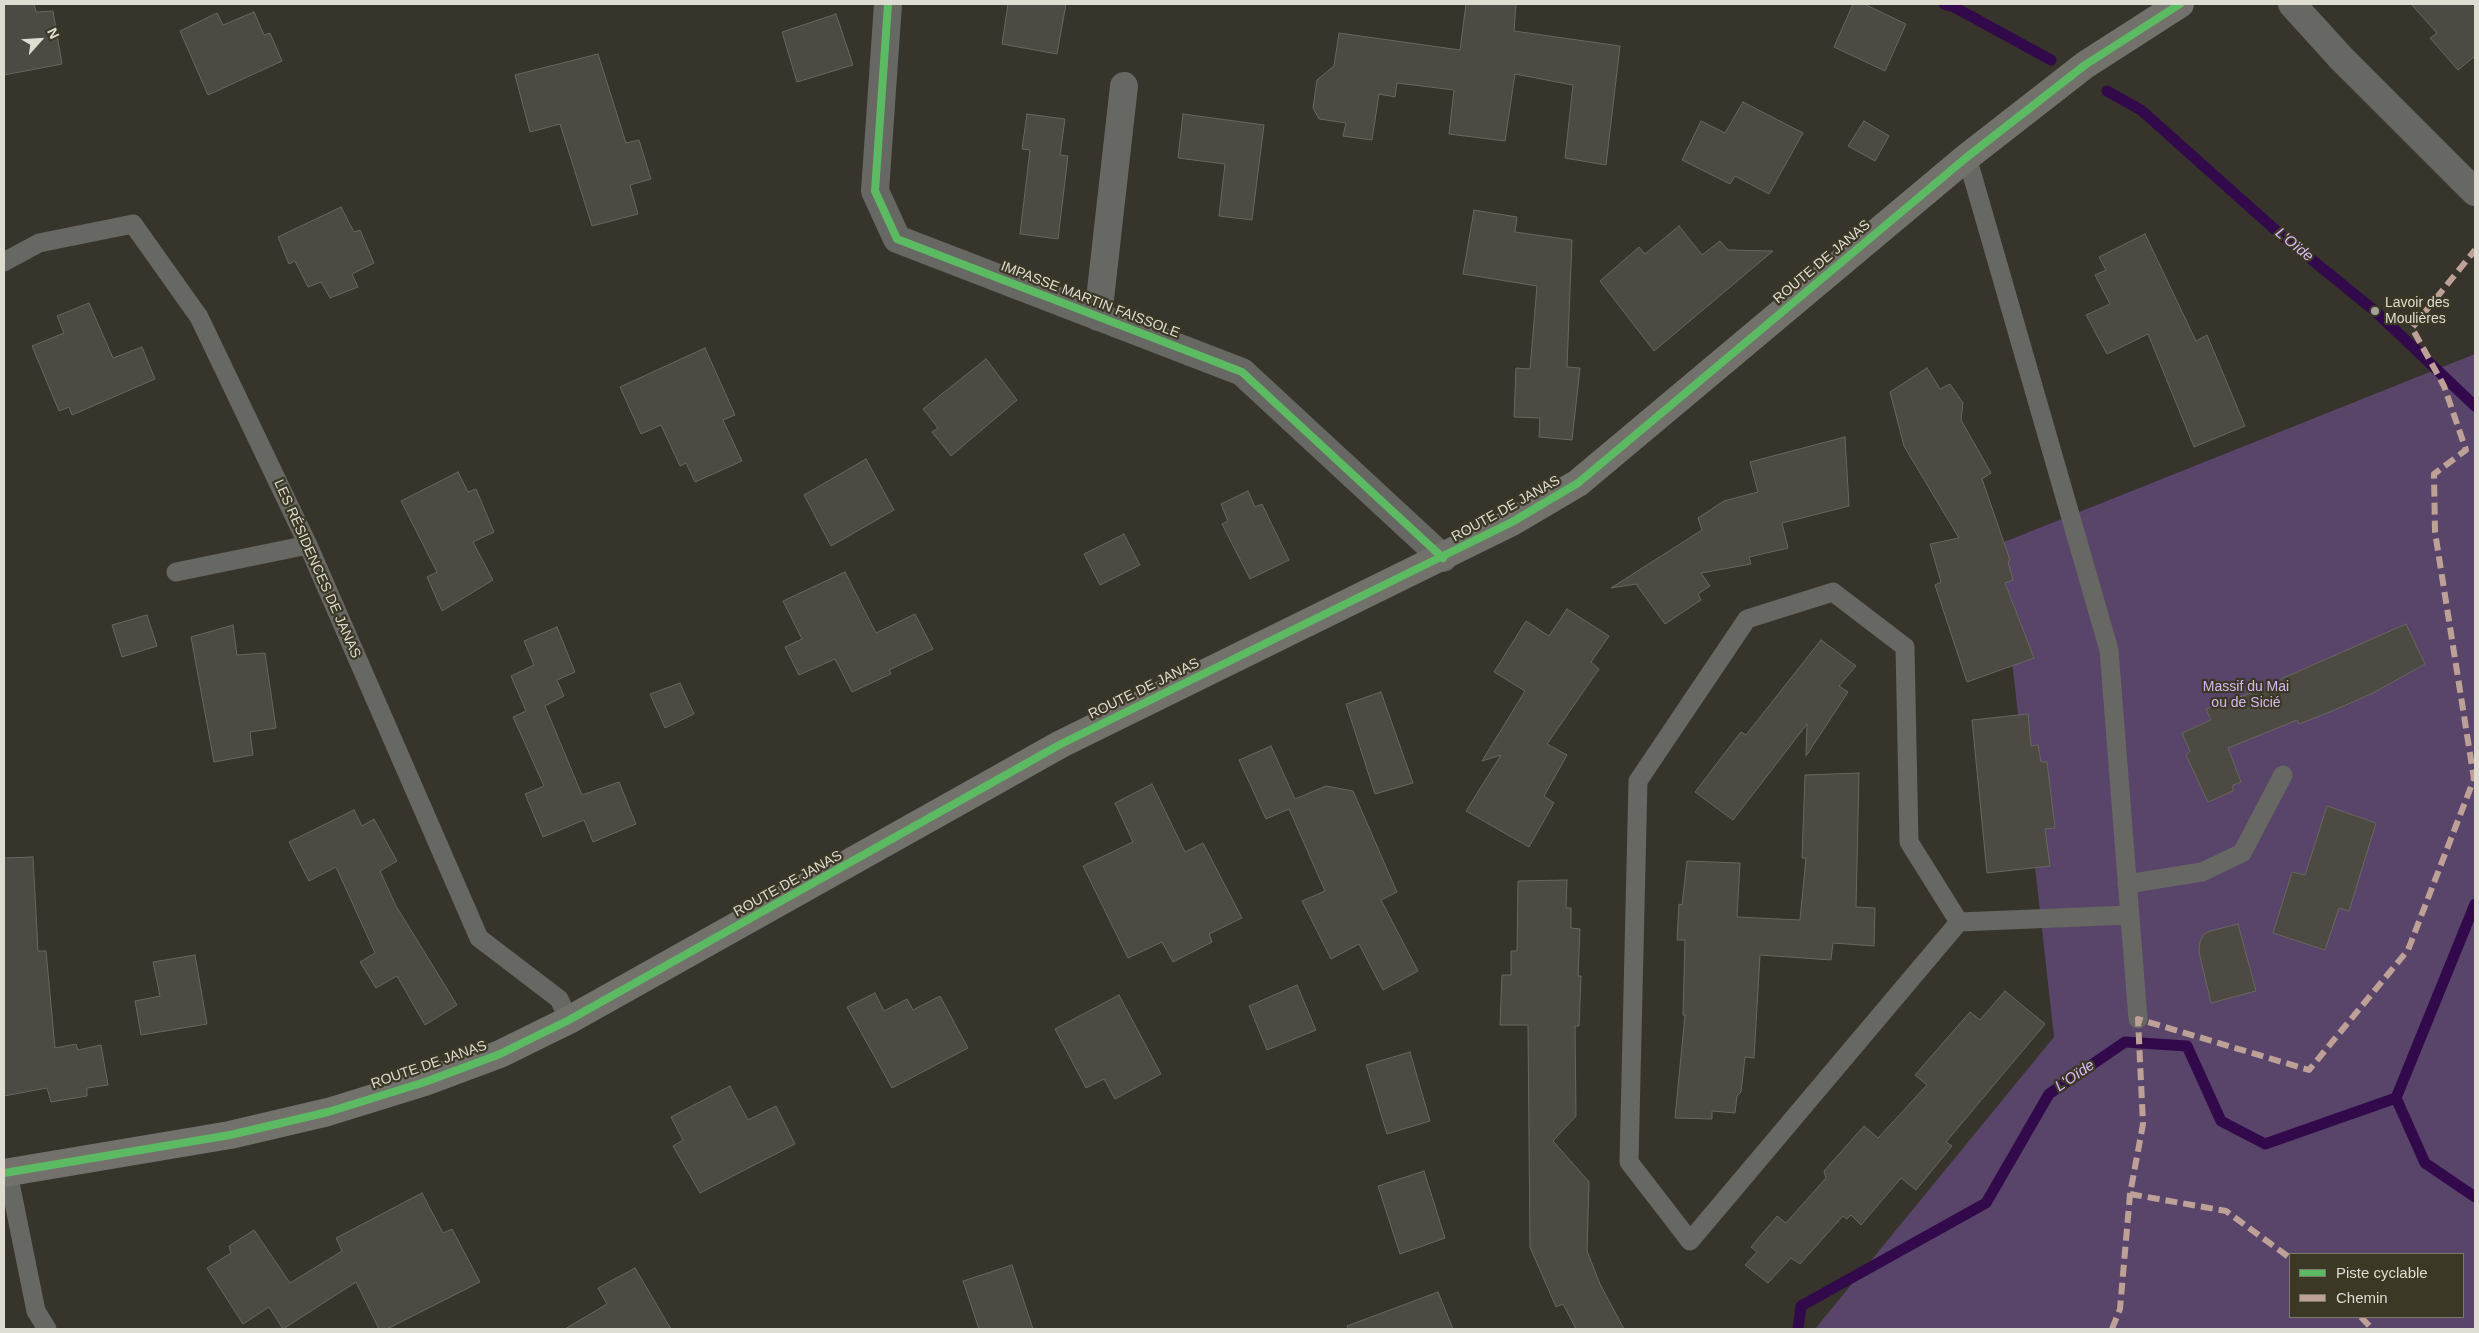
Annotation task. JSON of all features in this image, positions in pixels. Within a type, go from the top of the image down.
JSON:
[{"type":"street","name":"IMPASSE MARTIN FAISSOLE","points":[[888,4],[875,191],[897,239],[1242,372],[1442,558]]},
{"type":"street","name":"ROUTE DE JANAS","points":[[6,1173],[230,1135],[328,1112],[425,1082],[500,1054],[570,1020],[1061,744],[1512,522],[1578,483],[1967,157],[2085,65],[2180,4]]},
{"type":"street","points":[[2292,4],[2342,58],[2475,192]]},
{"type":"street","points":[[1098,316],[1124,86]]},
{"type":"lane","points":[[1967,157],[2110,650],[2138,1019]]},
{"type":"lane","name":"LES RÉSIDENCES DE JANAS","points":[[4,262],[39,243],[133,224],[199,317],[308,544],[479,938],[559,999],[570,1020]]},
{"type":"lane","points":[[176,572],[308,544]]},
{"type":"lane","points":[[1959,922],[1910,842],[1905,647],[1833,592],[1747,619],[1638,781],[1629,1162],[1690,1241],[1959,922],[2129,915]]},
{"type":"lane","points":[[2127,884],[2202,872],[2242,853],[2283,775]]},
{"type":"lane","points":[[6,1173],[36,1311],[47,1329]]},
{"type":"green space","name":"Massif du Mai ou de Sicié","points":[[2475,354],[2475,1329],[1815,1329],[2054,1037],[1999,544]]},
{"type":"building","points":[[4,4],[34,4],[36,12],[53,11],[62,64],[4,75]]},
{"type":"building","points":[[1008,4],[1066,4],[1057,54],[1002,44]]},
{"type":"building","points":[[1466,4],[1516,4],[1514,31],[1620,46],[1606,165],[1565,158],[1573,85],[1515,74],[1505,141],[1449,134],[1454,90],[1397,83],[1395,97],[1379,94],[1372,140],[1343,136],[1346,123],[1319,119],[1313,108],[1317,80],[1334,66],[1339,33],[1460,50]]},
{"type":"building","points":[[1853,4],[1864,4],[1906,24],[1885,71],[1834,47]]},
{"type":"building","points":[[2411,4],[2475,4],[2475,56],[2458,70],[2430,38],[2437,33]]},
{"type":"building","points":[[254,12],[264,35],[270,33],[282,61],[208,95],[180,31],[217,13],[223,25]]},
{"type":"building","points":[[836,14],[853,65],[797,82],[782,32]]},
{"type":"building","points":[[598,54],[626,143],[639,140],[651,179],[630,185],[638,214],[592,226],[560,124],[530,132],[515,75]]},
{"type":"building","points":[[1743,102],[1803,133],[1769,194],[1735,176],[1730,184],[1682,160],[1701,121],[1725,133]]},
{"type":"building","points":[[1027,114],[1065,119],[1060,155],[1068,156],[1058,239],[1020,234],[1030,150],[1022,149]]},
{"type":"building","points":[[1183,114],[1264,125],[1252,220],[1219,216],[1225,164],[1178,158]]},
{"type":"building","points":[[1864,121],[1889,136],[1875,161],[1848,146]]},
{"type":"building","points":[[341,207],[354,232],[360,230],[374,263],[352,274],[358,287],[330,298],[321,282],[308,287],[295,261],[289,264],[278,237]]},
{"type":"building","points":[[1474,210],[1517,217],[1515,232],[1572,240],[1567,367],[1580,368],[1572,440],[1539,437],[1540,418],[1514,417],[1516,368],[1530,369],[1537,286],[1463,274]]},
{"type":"building","points":[[1679,226],[1702,255],[1720,241],[1728,250],[1773,251],[1654,351],[1600,281],[1639,247],[1645,254]]},
{"type":"building","points":[[2145,234],[2196,341],[2207,335],[2245,426],[2194,447],[2148,334],[2107,354],[2086,315],[2110,304],[2095,275],[2106,270],[2099,257]]},
{"type":"building","points":[[89,303],[113,358],[142,347],[155,379],[72,415],[69,407],[59,411],[32,346],[64,333],[57,316]]},
{"type":"building","points":[[705,348],[735,415],[723,420],[742,461],[695,482],[686,463],[680,466],[661,425],[641,434],[620,387]]},
{"type":"building","points":[[986,359],[1017,400],[951,456],[932,432],[938,428],[923,409]]},
{"type":"building","points":[[1927,368],[1940,389],[1950,384],[1963,403],[1961,420],[1991,473],[1982,479],[2010,560],[2008,562],[2013,580],[2005,583],[2034,658],[1967,682],[1935,585],[1941,582],[1930,544],[1959,538],[1904,446],[1890,392]]},
{"type":"building","points":[[1845,437],[1849,506],[1782,523],[1788,548],[1749,557],[1751,564],[1701,573],[1710,586],[1698,594],[1701,600],[1665,624],[1636,584],[1611,588],[1702,530],[1698,518],[1724,501],[1758,492],[1750,462]]},
{"type":"building","points":[[866,459],[894,510],[831,546],[804,495]]},
{"type":"building","points":[[458,472],[468,492],[476,489],[494,532],[473,542],[493,580],[442,611],[427,577],[437,572],[401,501]]},
{"type":"building","points":[[1248,491],[1255,507],[1262,504],[1289,560],[1250,579],[1222,524],[1228,521],[1221,504]]},
{"type":"building","points":[[1124,534],[1140,565],[1100,585],[1084,554]]},
{"type":"building","points":[[845,572],[876,633],[915,614],[933,649],[889,670],[891,674],[852,692],[835,659],[799,675],[785,647],[802,639],[783,601]]},
{"type":"building","points":[[1567,609],[1609,636],[1591,662],[1599,669],[1547,744],[1567,755],[1544,796],[1554,803],[1529,847],[1466,811],[1501,755],[1482,761],[1525,691],[1494,672],[1526,621],[1549,636]]},
{"type":"building","points":[[147,615],[157,646],[122,657],[112,625]]},
{"type":"building","points":[[2406,624],[2425,664],[2373,693],[2332,711],[2299,724],[2297,720],[2228,748],[2241,782],[2233,785],[2233,791],[2208,802],[2186,755],[2190,751],[2182,733],[2211,720],[2206,709],[2282,682],[2281,679]]},
{"type":"building","points":[[233,625],[237,655],[265,653],[276,728],[250,732],[253,755],[214,762],[191,637]]},
{"type":"building","points":[[557,627],[575,672],[557,680],[564,696],[545,706],[582,795],[619,782],[636,824],[593,842],[584,820],[543,837],[525,794],[544,786],[513,717],[526,711],[511,676],[534,665],[524,641]]},
{"type":"building","points":[[1821,640],[1856,666],[1839,686],[1848,692],[1806,756],[1807,724],[1733,820],[1695,792],[1741,732],[1746,735]]},
{"type":"building","points":[[680,683],[694,714],[665,728],[650,694]]},
{"type":"building","points":[[1381,692],[1413,783],[1375,794],[1346,704]]},
{"type":"building","points":[[2028,714],[2031,746],[2038,745],[2041,762],[2047,762],[2055,828],[2045,829],[2050,866],[1987,873],[1972,720]]},
{"type":"building","points":[[1271,746],[1295,799],[1326,786],[1353,791],[1397,892],[1381,900],[1418,971],[1383,990],[1359,944],[1331,959],[1302,901],[1325,891],[1289,809],[1266,819],[1239,760]]},
{"type":"building","points":[[1859,773],[1856,907],[1875,908],[1874,946],[1833,943],[1831,960],[1760,955],[1754,1058],[1745,1057],[1741,1092],[1737,1096],[1735,1113],[1712,1111],[1712,1119],[1675,1118],[1685,1015],[1683,1015],[1685,940],[1677,940],[1679,904],[1682,905],[1687,861],[1740,863],[1737,917],[1800,920],[1806,858],[1802,858],[1805,775]]},
{"type":"building","points":[[1152,784],[1185,852],[1203,843],[1242,918],[1209,934],[1212,942],[1173,962],[1162,942],[1128,958],[1083,866],[1133,842],[1115,803]]},
{"type":"building","points":[[2327,806],[2376,823],[2349,911],[2339,908],[2325,950],[2273,933],[2292,872],[2305,875]]},
{"type":"building","points":[[354,810],[362,826],[374,819],[397,861],[380,871],[396,906],[457,1005],[425,1025],[397,976],[376,988],[360,962],[375,953],[336,867],[309,881],[289,842]]},
{"type":"building","points":[[33,857],[38,951],[46,951],[55,1048],[76,1044],[78,1050],[101,1045],[108,1085],[87,1088],[87,1096],[51,1102],[47,1088],[4,1096],[4,858]]},
{"type":"building","points":[[1567,880],[1566,908],[1571,908],[1571,928],[1580,929],[1578,976],[1581,976],[1579,1026],[1575,1026],[1576,1116],[1553,1141],[1589,1182],[1587,1251],[1600,1284],[1624,1329],[1576,1329],[1563,1304],[1556,1307],[1530,1247],[1528,1025],[1500,1025],[1502,975],[1511,975],[1511,951],[1517,951],[1518,881]]},
{"type":"building","points":[[2238,924],[2256,991],[2211,1003],[2199,952],[2200,942],[2203,935],[2210,931]]},
{"type":"building","points":[[195,955],[207,1024],[141,1035],[135,1001],[160,996],[153,962]]},
{"type":"building","points":[[1297,985],[1316,1030],[1267,1050],[1249,1006]]},
{"type":"building","points":[[2005,991],[2045,1024],[1946,1142],[1952,1146],[1916,1190],[1901,1178],[1861,1225],[1851,1215],[1847,1219],[1843,1216],[1800,1264],[1791,1258],[1768,1283],[1745,1265],[1757,1252],[1751,1247],[1777,1216],[1786,1223],[1826,1178],[1824,1171],[1864,1126],[1878,1138],[1927,1085],[1915,1075],[1970,1012],[1980,1020]]},
{"type":"building","points":[[875,993],[884,1011],[907,999],[913,1010],[940,996],[968,1048],[892,1088],[847,1007]]},
{"type":"building","points":[[1119,995],[1161,1074],[1115,1099],[1104,1079],[1086,1088],[1055,1029]]},
{"type":"building","points":[[1410,1052],[1430,1121],[1387,1134],[1366,1065]]},
{"type":"building","points":[[730,1086],[748,1120],[776,1106],[795,1144],[700,1193],[673,1146],[683,1140],[671,1117]]},
{"type":"building","points":[[1424,1171],[1445,1238],[1400,1254],[1378,1186]]},
{"type":"building","points":[[422,1193],[443,1233],[452,1229],[480,1282],[387,1329],[379,1329],[356,1282],[283,1329],[269,1307],[243,1324],[207,1268],[231,1253],[229,1246],[254,1230],[290,1283],[342,1251],[336,1238]]},
{"type":"building","points":[[1012,1265],[1033,1329],[979,1329],[963,1281]]},
{"type":"building","points":[[635,1268],[671,1329],[565,1329],[607,1304],[598,1288]]},
{"type":"building","points":[[1438,1292],[1453,1329],[1348,1329],[1347,1326]]},
{"type":"waterway","name":"L'Oïde","points":[[1944,4],[1954,7],[2051,60]]},
{"type":"waterway","name":"L'Oïde","points":[[2107,91],[2141,110],[2280,234],[2375,311],[2475,406]]},
{"type":"waterway","name":"L'Oïde","points":[[2475,904],[2396,1098],[2425,1163],[2475,1197]]},
{"type":"waterway","name":"L'Oïde","points":[[1798,1329],[1801,1306],[1986,1203],[2049,1094],[2125,1042],[2187,1046],[2221,1121],[2265,1144],[2396,1098]]},
{"type":"marked path","points":[[2112,1329],[2120,1309],[2130,1194],[2143,1124],[2138,1019],[2309,1070],[2408,950],[2474,779],[2435,532],[2434,474],[2466,450],[2444,386],[2412,328],[2475,250]]},
{"type":"marked path","points":[[2130,1194],[2226,1211],[2289,1257]]},
{"type":"marked path","points":[[2362,1318],[2372,1329]]},
{"type":"cycle path","points":[[888,4],[875,191],[897,239],[1242,372],[1443,558]]},
{"type":"cycle path","points":[[4,1173],[230,1135],[328,1112],[425,1082],[500,1054],[569,1020],[1061,744],[1512,522],[1578,483],[1967,157],[2085,65],[2180,4]]},
{"type":"place","name":"Lavoir des Moulières","points":[[2375,311]]}]
